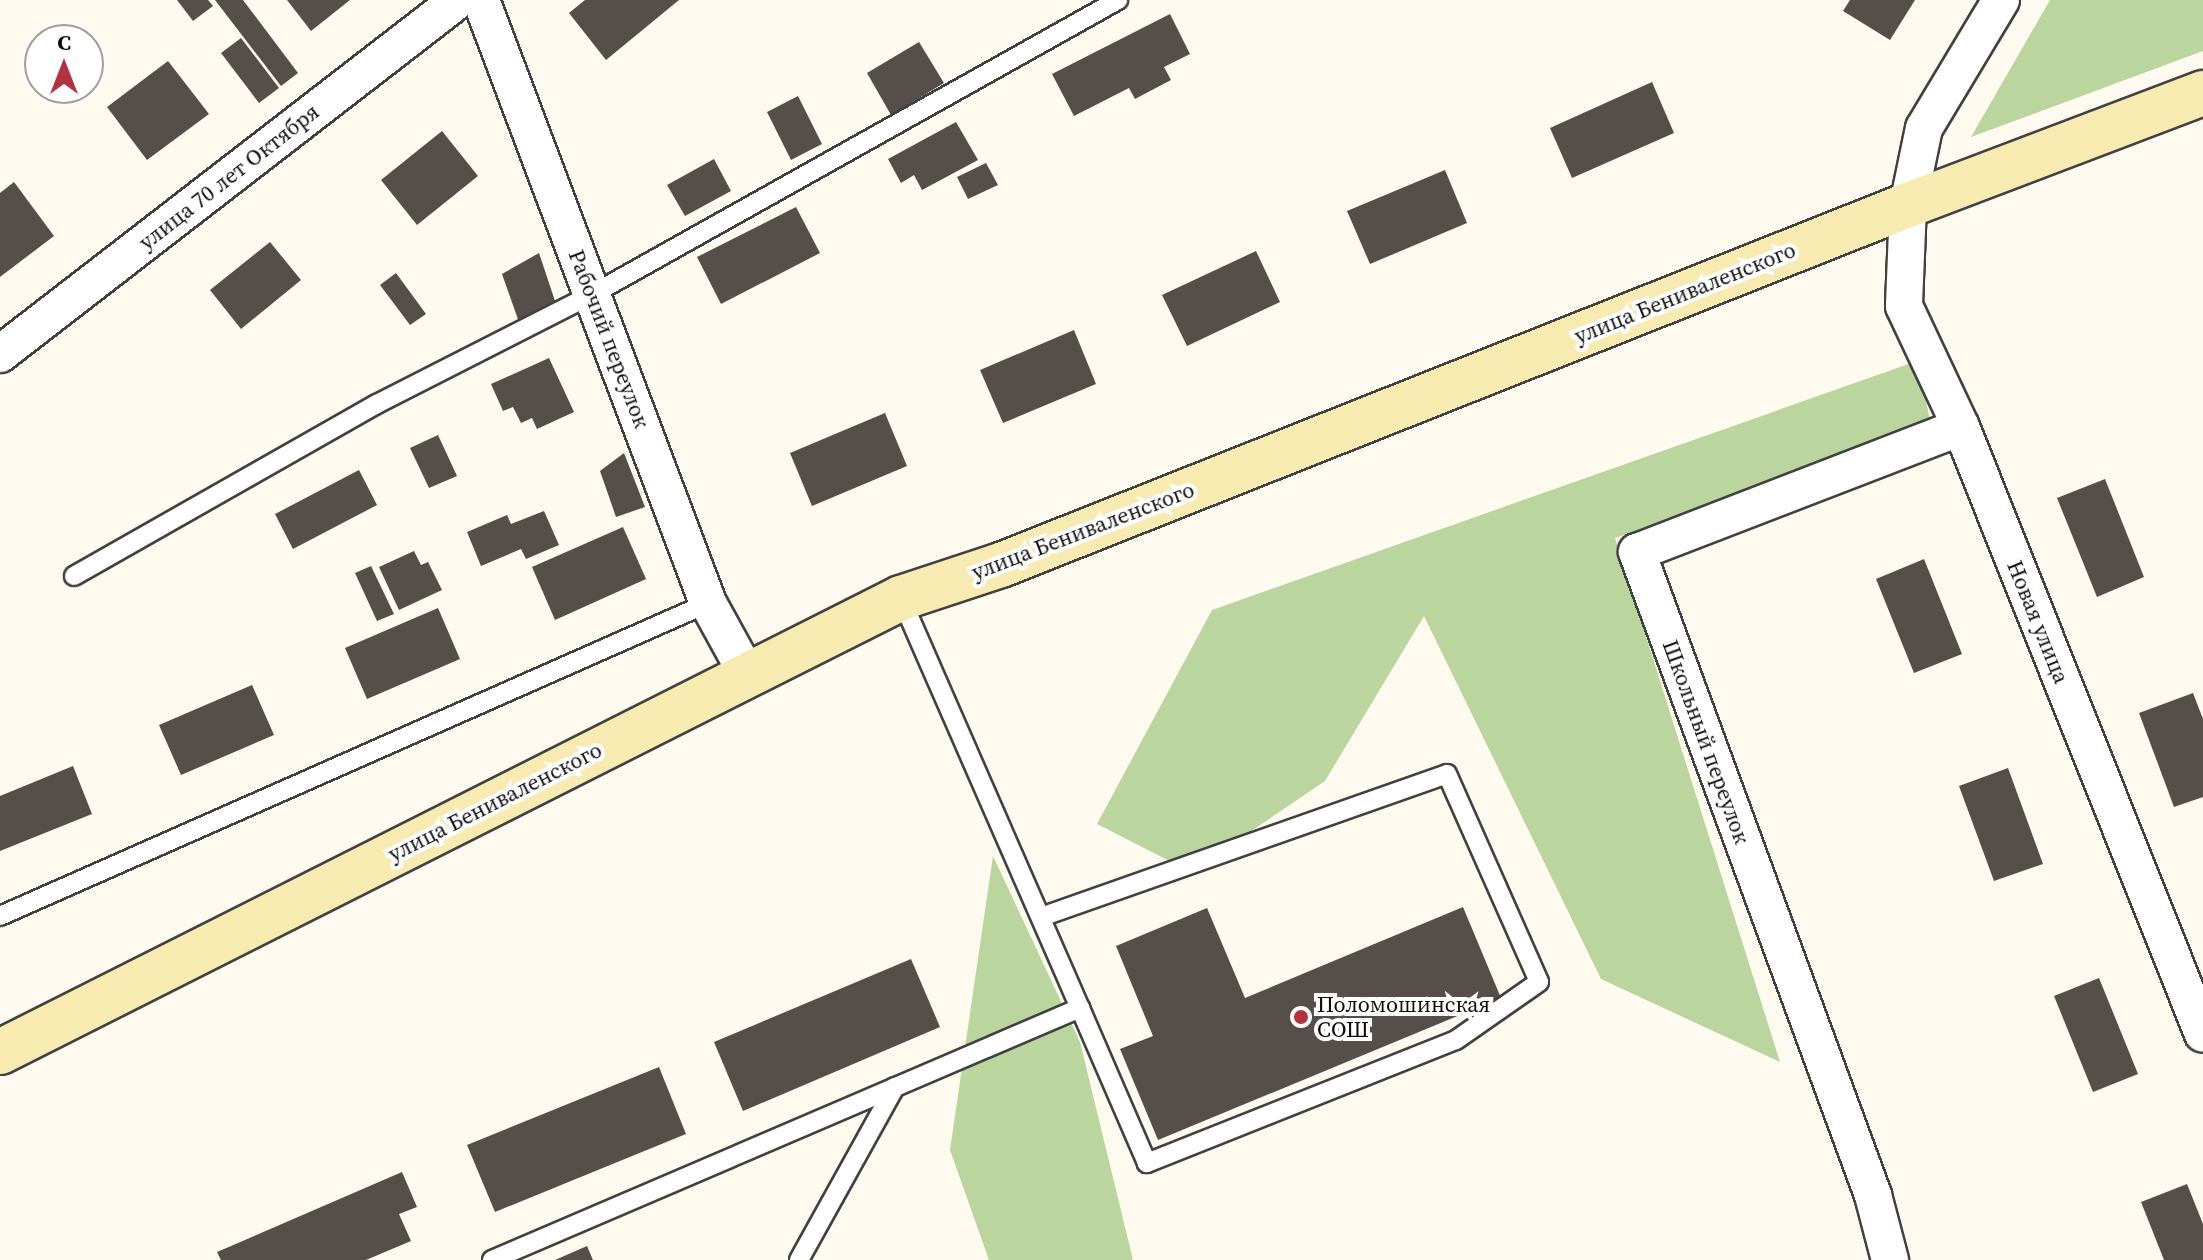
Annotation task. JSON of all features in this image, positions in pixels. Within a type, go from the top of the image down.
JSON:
[{"type":"street","name":"улица 70 лет Октября","points":[[0,354],[458,0]]},
{"type":"street","name":"Рабочий переулок","points":[[481,0],[708,603],[747,674]]},
{"type":"street","name":"Новая улица","points":[[2001,0],[1924,128],[1908,205],[1904,306],[1961,427],[2203,1034]]},
{"type":"street","name":"улица Бениваленского","points":[[0,1052],[901,598],[1001,565],[1908,205],[2203,93]]},
{"type":"street","name":"Школьный переулок","points":[[1890,1260],[1873,1195],[1637,552],[1961,427]]},
{"type":"lane","points":[[74,576],[377,404],[593,294],[1118,0]]},
{"type":"lane","points":[[901,598],[1147,1163],[1456,1040],[1539,982],[1447,774],[1041,917]]},
{"type":"lane","points":[[0,916],[708,603]]},
{"type":"lane","points":[[492,1260],[1080,1008]]},
{"type":"lane","points":[[799,1260],[895,1087]]},
{"type":"green space","points":[[2050,0],[2203,0],[2203,51],[1971,137]]},
{"type":"green space","points":[[1917,361],[1933,433],[1615,538],[1780,1062],[1601,979],[1424,616],[1325,781],[1191,872],[1097,824],[1212,610]]},
{"type":"green space","points":[[993,856],[1080,1042],[1133,1260],[989,1260],[950,1150]]},
{"type":"building","points":[[177,0],[208,0],[213,6],[193,21]]},
{"type":"building","points":[[215,0],[243,0],[298,73],[281,86]]},
{"type":"building","points":[[287,0],[350,0],[311,31]]},
{"type":"building","points":[[585,0],[679,0],[606,60],[569,13]]},
{"type":"building","points":[[1850,0],[1915,0],[1890,40],[1843,11]]},
{"type":"building","points":[[1170,14],[1190,54],[1164,67],[1171,80],[1135,99],[1129,88],[1074,116],[1052,74]]},
{"type":"building","points":[[241,38],[279,88],[259,103],[221,53]]},
{"type":"building","points":[[919,42],[944,83],[891,115],[867,73]]},
{"type":"building","points":[[168,61],[209,114],[147,160],[107,107]]},
{"type":"building","points":[[1652,82],[1674,133],[1572,178],[1550,128]]},
{"type":"building","points":[[798,96],[822,144],[791,160],[767,112]]},
{"type":"building","points":[[956,122],[978,160],[922,190],[914,175],[901,183],[888,159]]},
{"type":"building","points":[[442,131],[478,176],[417,225],[381,180]]},
{"type":"building","points":[[714,159],[731,191],[685,216],[667,185]]},
{"type":"building","points":[[986,163],[998,185],[968,199],[957,177]]},
{"type":"building","points":[[1445,170],[1467,223],[1370,264],[1347,211]]},
{"type":"building","points":[[14,182],[54,236],[0,277],[0,193]]},
{"type":"building","points":[[796,207],[820,253],[721,304],[697,257]]},
{"type":"building","points":[[270,242],[301,280],[241,329],[210,290]]},
{"type":"building","points":[[1256,251],[1280,302],[1187,346],[1162,295]]},
{"type":"building","points":[[539,253],[556,304],[520,325],[502,274]]},
{"type":"building","points":[[396,273],[426,314],[410,325],[380,285]]},
{"type":"building","points":[[1074,330],[1096,384],[1003,423],[980,370]]},
{"type":"building","points":[[549,358],[574,412],[537,429],[532,418],[521,423],[513,407],[503,411],[491,384]]},
{"type":"building","points":[[885,413],[907,466],[812,506],[790,453]]},
{"type":"building","points":[[438,435],[457,476],[429,488],[410,448]]},
{"type":"building","points":[[624,453],[645,507],[616,517],[600,471]]},
{"type":"building","points":[[359,470],[377,505],[293,549],[275,514]]},
{"type":"building","points":[[2105,479],[2144,577],[2097,597],[2057,498]]},
{"type":"building","points":[[544,511],[559,545],[526,559],[521,549],[481,566],[467,532],[507,515],[511,524]]},
{"type":"building","points":[[623,527],[646,579],[555,620],[532,567]]},
{"type":"building","points":[[414,551],[421,565],[428,562],[442,590],[399,610],[379,567]]},
{"type":"building","points":[[1924,559],[1962,654],[1914,673],[1876,579]]},
{"type":"building","points":[[371,566],[394,614],[377,621],[355,573]]},
{"type":"building","points":[[438,608],[460,659],[367,699],[345,648]]},
{"type":"building","points":[[252,685],[274,735],[181,775],[159,725]]},
{"type":"building","points":[[2193,693],[2203,719],[2203,797],[2174,807],[2139,713]]},
{"type":"building","points":[[73,766],[92,814],[0,851],[0,796]]},
{"type":"building","points":[[2008,768],[2043,864],[1994,881],[1959,786]]},
{"type":"building","name":"Поломошинская СОШ","points":[[1463,907],[1501,998],[1158,1140],[1120,1049],[1153,1036],[1116,946],[1207,908],[1245,998]]},
{"type":"building","points":[[911,959],[940,1027],[743,1111],[714,1042]]},
{"type":"building","points":[[2099,978],[2138,1074],[2093,1092],[2054,996]]},
{"type":"building","points":[[659,1067],[686,1134],[495,1212],[467,1145]]},
{"type":"building","points":[[402,1172],[417,1207],[399,1214],[411,1241],[366,1260],[221,1260],[217,1252]]},
{"type":"building","points":[[2187,1184],[2203,1224],[2203,1260],[2164,1260],[2141,1202]]},
{"type":"building","points":[[587,1246],[593,1260],[555,1260]]},
{"type":"place","name":"Поломошинская СОШ","points":[[1301,1017]]}]
